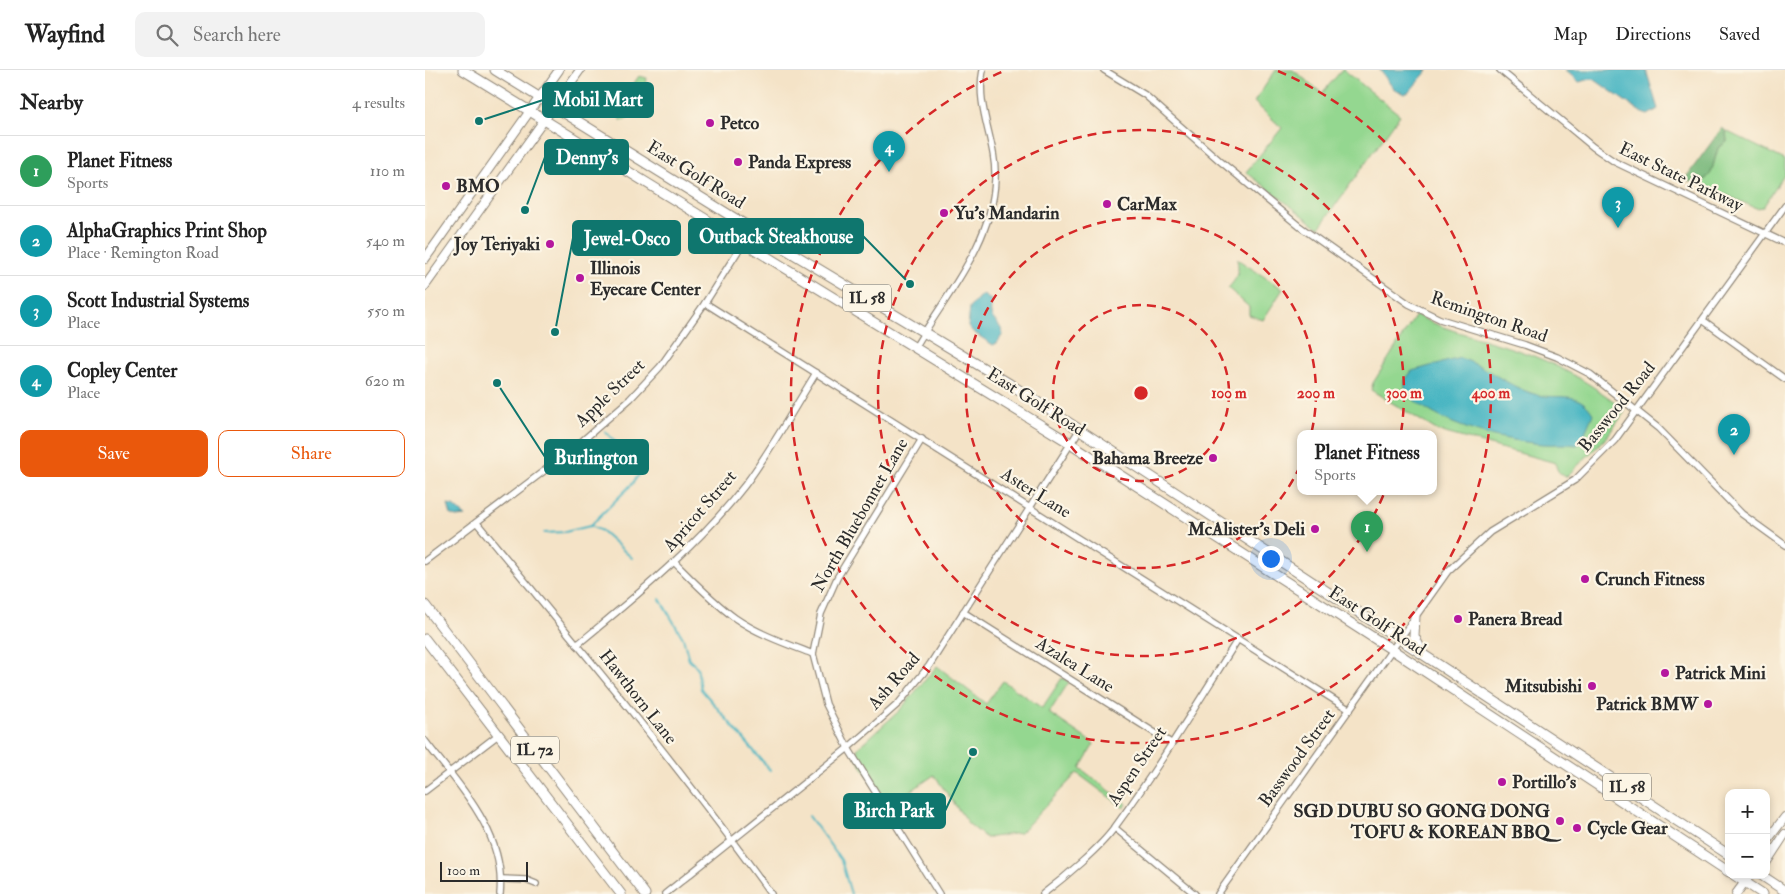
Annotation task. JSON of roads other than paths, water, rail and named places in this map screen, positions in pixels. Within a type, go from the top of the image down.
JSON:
[{"type":"main road","name":"IL 58","points":[[463,70],[545,120]]},
{"type":"main road","name":"IL 58","points":[[495,70],[554,106]]},
{"type":"main road","points":[[425,259],[559,70]]},
{"type":"main road","points":[[425,286],[580,70]]},
{"type":"main road","name":"East Golf Road","points":[[554,106],[751,229],[1010,384],[1725,852]]},
{"type":"main road","name":"East Golf Road","points":[[545,120],[743,244],[916,346],[1071,443],[1391,649],[1725,869]]},
{"type":"main road","name":"IL 72","points":[[425,605],[645,894]]},
{"type":"main road","points":[[1415,616],[1414,636],[1423,654]]},
{"type":"main road","name":"IL 72","points":[[425,639],[621,894]]},
{"type":"main road","points":[[1770,837],[1785,817]]},
{"type":"main road","points":[[1770,857],[1785,834]]},
{"type":"main road","points":[[1736,894],[1747,879],[1763,894]]},
{"type":"main road","points":[[1767,879],[1785,891]]},
{"type":"street","points":[[916,346],[968,263],[983,234],[992,205],[996,178],[993,148],[985,124],[983,70]]},
{"type":"street","name":"Remington Road","points":[[1104,70],[1145,95],[1220,161],[1299,226],[1409,304],[1440,319],[1525,345],[1557,357],[1590,374],[1637,408],[1742,514],[1785,545]]},
{"type":"street","name":"East State Parkway","points":[[1500,70],[1593,147],[1615,162],[1785,243]]},
{"type":"street","name":"Basswood Road","points":[[1399,638],[1448,571],[1462,557],[1490,532],[1575,480],[1615,440],[1785,206]]},
{"type":"street","name":"Apple Street","points":[[425,561],[573,449],[630,399],[660,366],[705,303],[751,229]]},
{"type":"street","name":"Aster Lane","points":[[705,303],[1351,710]]},
{"type":"street","points":[[1703,321],[1785,379]]},
{"type":"street","name":"Apricot Street","points":[[577,645],[675,563],[746,483],[816,373]]},
{"type":"street","name":"Ash Road","points":[[665,894],[848,748],[899,703],[929,666],[1029,506],[1080,429]]},
{"type":"street","name":"North Bluebonnet Lane","points":[[922,439],[837,578],[821,614],[813,654],[826,704],[848,748],[939,894]]},
{"type":"street","name":"Hawthorn Lane","points":[[477,523],[733,841],[771,894]]},
{"type":"street","points":[[675,563],[705,593],[737,619],[774,638],[813,654]]},
{"type":"street","name":"Azalea Lane","points":[[963,612],[1171,743]]},
{"type":"street","name":"Basswood Street","points":[[1218,894],[1351,710],[1399,638]]},
{"type":"street","name":"Aspen Street","points":[[1043,894],[1062,880],[1115,828],[1238,639]]},
{"type":"street","points":[[425,791],[498,735]]},
{"type":"street","points":[[425,742],[481,814],[495,846],[502,880],[500,894]]},
{"type":"street","points":[[1115,828],[1195,894]]},
{"type":"street","points":[[502,880],[526,880],[536,884]]},
{"type":"water","points":[[1380,70],[1428,70],[1409,92],[1404,94],[1393,88]]},
{"type":"water","points":[[1565,70],[1646,70],[1658,109],[1648,115],[1642,113],[1595,80],[1579,82]]},
{"type":"water","points":[[982,294],[992,301],[992,317],[1003,334],[997,343],[993,345],[973,332],[968,326],[970,307]]},
{"type":"water","points":[[1460,358],[1534,394],[1574,398],[1581,401],[1593,414],[1581,442],[1577,445],[1524,442],[1469,429],[1434,414],[1405,392],[1405,380],[1412,371]]},
{"type":"water","points":[[448,505],[453,506],[466,516],[456,517],[451,515]]},
{"type":"waterway","points":[[590,526],[632,484],[640,473],[639,468],[605,431]]},
{"type":"waterway","points":[[590,526],[602,531],[632,558]]},
{"type":"waterway","points":[[544,533],[565,532],[590,526]]},
{"type":"waterway","points":[[660,599],[683,638],[689,660],[697,667],[701,689],[770,770]]},
{"type":"waterway","points":[[809,816],[841,860],[851,894]]},
{"type":"place","name":"Mobil Mart","points":[[479,121]]},
{"type":"place","name":"Petco","points":[[710,123]]},
{"type":"place","name":"Panda Express","points":[[738,162]]},
{"type":"place","name":"Copley Center","points":[[889,172]]},
{"type":"place","name":"BMO","points":[[446,186]]},
{"type":"place","name":"CarMax","points":[[1107,204]]},
{"type":"place","name":"Denny's","points":[[525,210]]},
{"type":"place","name":"Yu's Mandarin","points":[[944,213]]},
{"type":"place","name":"Scott Industrial Systems","points":[[1618,228]]},
{"type":"place","name":"Joy Teriyaki","points":[[550,244]]},
{"type":"place","name":"Illinois Eyecare Center","points":[[580,278]]},
{"type":"place","name":"Outback Steakhouse","points":[[910,284]]},
{"type":"place","name":"Jewel-Osco","points":[[555,332]]},
{"type":"place","name":"Burlington","points":[[497,383]]},
{"type":"place","name":"AlphaGraphics Print Shop","points":[[1734,455]]},
{"type":"place","name":"Bahama Breeze","points":[[1213,458]]},
{"type":"place","name":"McAlister's Deli","points":[[1315,529]]},
{"type":"place","name":"Planet Fitness","points":[[1367,552]]},
{"type":"place","name":"Crunch Fitness","points":[[1585,579]]},
{"type":"place","name":"Panera Bread","points":[[1458,619]]},
{"type":"place","name":"Patrick Mini","points":[[1665,673]]},
{"type":"place","name":"Mitsubishi","points":[[1592,686]]},
{"type":"place","name":"Patrick BMW","points":[[1708,704]]},
{"type":"place","name":"Birch Park","points":[[973,752]]},
{"type":"place","name":"Portillo's","points":[[1502,782]]},
{"type":"place","name":"SGD DUBU SO GONG DONG TOFU & KOREAN BBQ","points":[[1560,821]]},
{"type":"place","name":"Cycle Gear","points":[[1577,828]]}]
